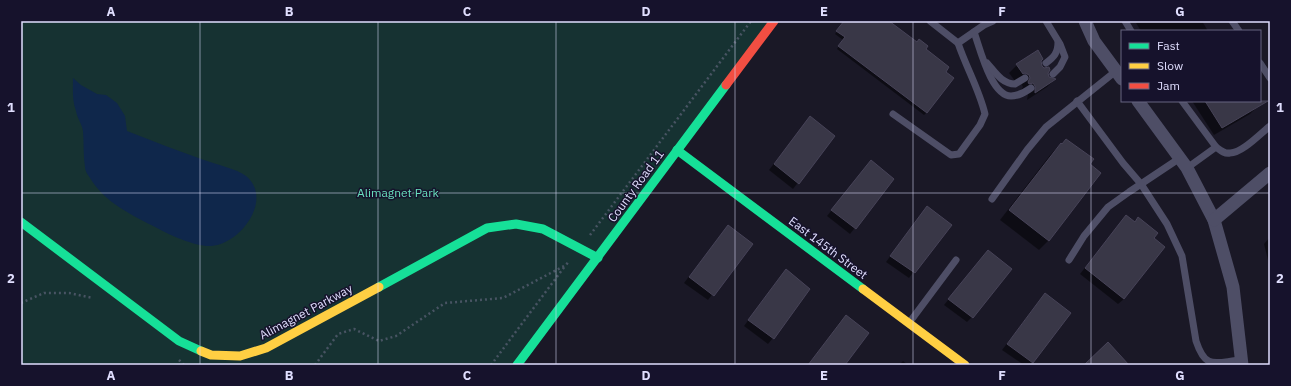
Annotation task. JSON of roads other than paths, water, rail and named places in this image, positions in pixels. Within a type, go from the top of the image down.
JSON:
[{"type":"street","name":"County Road 11","points":[[517,365],[774,21]]},
{"type":"street","points":[[1085,21],[1094,41],[1119,75]]},
{"type":"street","points":[[1139,102],[1184,163],[1214,220],[1233,287],[1242,362]]},
{"type":"street","name":"East 145th Street","points":[[677,150],[965,365]]},
{"type":"street","points":[[1214,220],[1270,173]]},
{"type":"street","name":"Alimagnet Parkway","points":[[21,222],[179,341],[211,355],[240,356],[266,348],[487,228],[516,224],[543,229],[598,258]]},
{"type":"lane","points":[[893,114],[951,155],[959,154],[980,125],[985,114],[982,100],[964,61],[958,43],[930,21]]},
{"type":"lane","points":[[958,43],[974,32],[983,23],[993,21]]},
{"type":"lane","points":[[1046,21],[1058,39],[1065,57],[1060,68],[1053,74]]},
{"type":"lane","points":[[1125,21],[1130,30]]},
{"type":"lane","points":[[1232,21],[1238,30]]},
{"type":"lane","points":[[974,32],[991,79],[996,87],[1006,95],[1017,95],[1031,88]]},
{"type":"lane","points":[[1046,63],[1056,54],[1058,49],[1058,39]]},
{"type":"lane","points":[[984,58],[1006,82],[1015,84],[1025,78]]},
{"type":"lane","points":[[1261,64],[1270,78]]},
{"type":"lane","points":[[992,200],[1027,150],[1046,127],[1077,101],[1119,75]]},
{"type":"lane","points":[[1077,101],[1123,163],[1141,184],[1167,224],[1182,256],[1196,341],[1201,354],[1206,360],[1212,363],[1242,362]]},
{"type":"lane","points":[[1183,102],[1216,147],[1222,152],[1230,154],[1239,151],[1270,126]]},
{"type":"lane","points":[[1069,260],[1084,236],[1108,207],[1141,184],[1216,147]]},
{"type":"lane","points":[[909,323],[956,260]]},
{"type":"water","points":[[73,78],[81,85],[97,94],[106,95],[117,103],[125,116],[127,131],[194,157],[232,169],[246,176],[254,186],[256,196],[255,208],[250,219],[242,229],[233,238],[222,244],[211,246],[198,245],[162,231],[120,208],[103,195],[88,176],[86,170],[83,131],[74,103]]},
{"type":"park label","name":"Alimagnet Park","points":[[398,193]]}]
